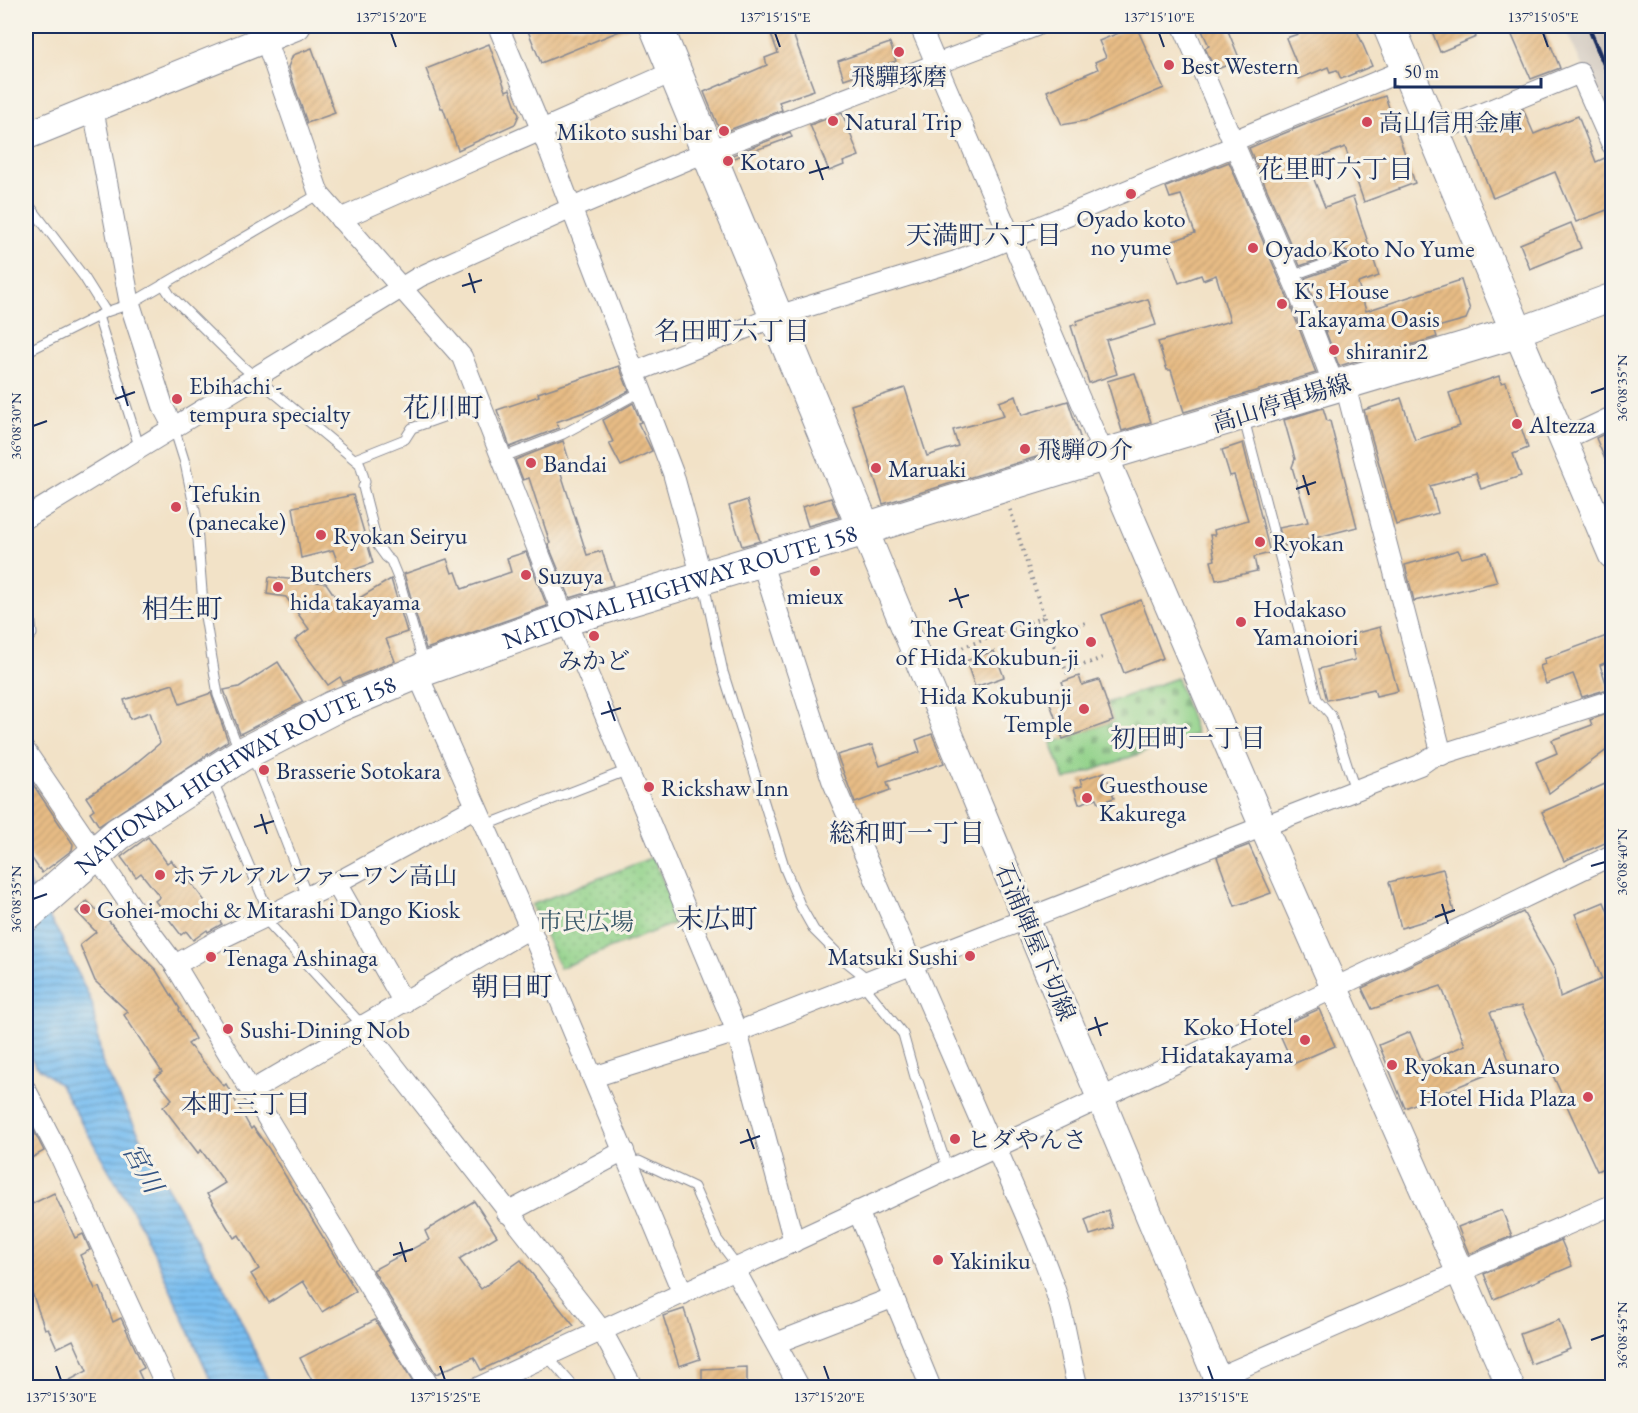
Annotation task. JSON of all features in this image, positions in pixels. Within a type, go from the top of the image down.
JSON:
[{"type":"highway","name":"NATIONAL HIGHWAY ROUTE 158","points":[[37,905],[118,834],[332,708],[421,671],[565,619],[864,529],[656,26]]},
{"type":"main road","points":[[1389,26],[1517,332]]},
{"type":"main road","name":"高山停車場線","points":[[864,529],[1517,332]]},
{"type":"street","points":[[26,136],[255,36],[297,26]]},
{"type":"street","points":[[498,26],[572,208],[673,473],[702,578]]},
{"type":"street","points":[[920,26],[1263,826],[1511,1388]]},
{"type":"street","points":[[26,518],[419,277],[572,208],[708,151],[1036,26]]},
{"type":"street","points":[[1183,26],[1340,386],[1442,755]]},
{"type":"street","points":[[255,36],[319,194],[462,357],[565,619],[737,1032],[794,1242]]},
{"type":"street","points":[[638,381],[777,316],[956,261],[1407,69]]},
{"type":"street","points":[[340,219],[675,70]]},
{"type":"street","points":[[1434,133],[1580,73],[1612,145]]},
{"type":"street","points":[[93,108],[130,304],[164,409],[174,428]]},
{"type":"street","points":[[1612,297],[1517,332],[1612,555]]},
{"type":"street","points":[[1563,440],[1612,417]]},
{"type":"street","name":"石浦陣屋下切線","points":[[864,529],[1101,1098],[1213,1384]]},
{"type":"street","points":[[761,560],[832,780],[1054,1287],[1078,1388]]},
{"type":"street","points":[[421,671],[476,807],[530,928],[683,1294]]},
{"type":"street","points":[[593,1077],[737,1032],[1442,755],[1612,700]]},
{"type":"street","points":[[26,752],[95,855],[175,965],[430,1388]]},
{"type":"street","points":[[175,965],[224,937],[336,883],[476,807]]},
{"type":"street","points":[[477,1388],[1335,989],[1612,855]]},
{"type":"street","points":[[336,883],[404,1003]]},
{"type":"street","points":[[251,1091],[530,928]]},
{"type":"street","points":[[362,1025],[507,1213],[602,1331],[633,1388]]},
{"type":"street","points":[[26,1090],[60,1156],[167,1388]]},
{"type":"street","points":[[507,1213],[627,1158]]},
{"type":"street","points":[[1213,1384],[1460,1271],[1612,1205]]},
{"type":"street","points":[[858,1211],[931,1388]]},
{"type":"street","points":[[737,1269],[800,1388]]},
{"type":"street","points":[[776,1343],[892,1298]]},
{"type":"lane","points":[[26,32],[29,26]]},
{"type":"lane","points":[[26,352],[102,314],[130,304],[319,194]]},
{"type":"lane","points":[[26,201],[84,277],[102,314],[140,448]]},
{"type":"lane","points":[[1291,276],[1345,257]]},
{"type":"lane","points":[[164,284],[170,295],[242,366],[360,464],[363,487],[378,546],[391,561],[400,584],[421,671]]},
{"type":"lane","points":[[501,458],[570,430],[638,381]]},
{"type":"lane","points":[[355,459],[405,439],[412,428],[480,404]]},
{"type":"lane","points":[[174,428],[185,464],[196,515],[203,604],[218,695],[308,896]]},
{"type":"lane","points":[[1246,428],[1317,699],[1331,715],[1355,790]]},
{"type":"lane","points":[[26,576],[32,634],[26,641]]},
{"type":"lane","points":[[702,578],[723,672],[785,869],[801,907],[814,930],[866,981],[903,1034],[915,1077],[948,1170]]},
{"type":"lane","points":[[484,826],[628,770]]},
{"type":"lane","points":[[216,788],[267,917],[362,1025]]},
{"type":"lane","points":[[627,1158],[639,1161],[694,1187],[717,1239],[737,1269]]},
{"type":"lane","points":[[547,1356],[575,1388]]},
{"type":"path","points":[[1003,488],[1050,637],[1068,673],[1102,658]]},
{"type":"path","points":[[920,664],[1044,617]]},
{"type":"path","points":[[1050,637],[1088,622]]},
{"type":"shaded area","points":[[1564,26],[1612,26],[1612,131]]},
{"type":"green space","points":[[1177,678],[1196,734],[1065,780],[1051,743],[1113,721],[1107,703]]},
{"type":"green space","name":"市民広場","points":[[653,857],[680,921],[560,968],[531,905]]},
{"type":"water","name":"宮川","points":[[26,879],[61,937],[92,1003],[102,1062],[158,1171],[233,1303],[271,1387],[214,1387],[146,1235],[60,1085],[35,1065],[26,1049]]},
{"type":"building","points":[[526,26],[632,26],[541,63]]},
{"type":"building","points":[[768,26],[790,26],[814,90],[779,102],[782,110],[721,133],[704,92],[767,65],[765,58],[778,53]]},
{"type":"building","points":[[1136,26],[1164,88],[1089,120],[1062,125],[1047,91],[1098,69],[1095,62],[1106,57],[1099,41]]},
{"type":"building","points":[[1200,26],[1226,26],[1240,60],[1215,70],[1205,48],[1209,46]]},
{"type":"building","points":[[1295,26],[1355,26],[1372,66],[1341,79],[1337,70],[1330,72],[1328,67],[1299,79],[1293,64],[1296,62],[1286,38],[1298,34]]},
{"type":"building","points":[[1430,26],[1472,26],[1476,37],[1440,52]]},
{"type":"building","points":[[1508,26],[1543,26],[1560,68],[1531,79]]},
{"type":"building","points":[[890,43],[896,61],[844,79],[838,61]]},
{"type":"building","points":[[489,44],[506,91],[510,89],[519,115],[515,124],[458,150],[426,69]]},
{"type":"building","points":[[312,48],[335,113],[307,123],[288,67],[293,55]]},
{"type":"building","points":[[1385,96],[1415,183],[1364,202],[1345,147],[1307,162],[1325,207],[1353,197],[1379,276],[1358,283],[1366,311],[1461,280],[1470,310],[1466,319],[1434,328],[1437,337],[1339,366],[1305,278],[1348,263],[1351,254],[1343,251],[1300,266],[1249,148],[1314,121]]},
{"type":"building","points":[[1523,109],[1534,134],[1578,116],[1596,162],[1607,157],[1612,172],[1612,208],[1576,222],[1555,172],[1493,198],[1467,132]]},
{"type":"building","points":[[842,113],[859,156],[829,171],[810,125]]},
{"type":"building","points":[[790,132],[792,137],[731,159],[730,156]]},
{"type":"building","points":[[1229,162],[1288,299],[1316,373],[1184,412],[1171,370],[1167,370],[1158,342],[1230,321],[1216,275],[1203,280],[1201,275],[1179,283],[1165,244],[1195,233],[1181,195],[1170,198],[1166,187]]},
{"type":"building","points":[[1571,223],[1581,248],[1530,269],[1520,244]]},
{"type":"building","points":[[1148,299],[1156,325],[1106,340],[1117,374],[1089,383],[1071,326],[1077,324],[1076,321]]},
{"type":"building","points":[[619,366],[629,391],[596,408],[556,422],[559,428],[510,447],[497,410],[539,396],[538,393]]},
{"type":"building","points":[[1135,373],[1151,422],[1122,431],[1107,381]]},
{"type":"building","points":[[1499,376],[1501,383],[1506,382],[1528,448],[1513,454],[1521,476],[1481,489],[1476,473],[1430,486],[1438,513],[1396,525],[1364,410],[1401,398],[1415,440],[1460,426],[1449,393]]},
{"type":"building","points":[[905,388],[927,456],[958,446],[953,430],[1004,416],[999,402],[1016,396],[1022,415],[1068,401],[1082,443],[883,504],[851,405]]},
{"type":"building","points":[[633,403],[641,422],[638,423],[652,451],[621,466],[609,443],[613,442],[603,420]]},
{"type":"building","points":[[1323,408],[1327,421],[1330,421],[1357,527],[1284,546],[1279,528],[1308,522],[1292,467],[1295,459],[1284,420]]},
{"type":"building","points":[[1612,430],[1612,476],[1596,438]]},
{"type":"building","points":[[563,441],[570,463],[559,467],[587,555],[602,551],[613,585],[570,598],[548,544],[550,543],[529,478],[523,480],[515,460]]},
{"type":"building","points":[[1243,443],[1270,553],[1254,557],[1257,571],[1216,580],[1211,561],[1215,560],[1210,535],[1215,535],[1214,530],[1248,520],[1234,475],[1230,476],[1222,450]]},
{"type":"building","points":[[353,495],[373,563],[342,574],[333,550],[301,558],[293,507]]},
{"type":"building","points":[[831,498],[839,517],[808,526],[802,507]]},
{"type":"building","points":[[747,500],[760,541],[742,546],[729,506]]},
{"type":"building","points":[[1458,550],[1462,558],[1487,552],[1497,582],[1414,601],[1405,565]]},
{"type":"building","points":[[526,552],[547,606],[426,649],[404,574],[447,559],[452,573],[456,572],[462,589],[511,572],[507,558]]},
{"type":"building","points":[[269,577],[326,583],[343,608],[391,579],[407,632],[386,639],[395,661],[343,683],[340,677],[328,685],[295,640],[309,629],[286,597],[267,594]]},
{"type":"building","points":[[1141,600],[1163,658],[1124,673],[1102,615]]},
{"type":"building","points":[[1380,627],[1398,691],[1376,696],[1374,689],[1327,700],[1319,669],[1355,660],[1349,635]]},
{"type":"building","points":[[1612,634],[1612,660],[1600,665],[1608,689],[1582,697],[1573,674],[1546,684],[1540,666],[1545,664],[1544,659]]},
{"type":"building","points":[[994,651],[1004,677],[975,687],[966,661]]},
{"type":"building","points":[[278,662],[303,702],[240,734],[224,690],[239,687]]},
{"type":"building","points":[[1079,676],[1082,685],[1099,680],[1113,721],[1063,739],[1048,698],[1066,691],[1062,682]]},
{"type":"building","points":[[173,684],[180,704],[211,693],[228,741],[99,826],[90,812],[94,809],[86,797],[125,772],[160,743],[150,712],[130,719],[124,700]]},
{"type":"building","points":[[1612,712],[1612,746],[1549,793],[1536,762],[1557,753],[1552,740],[1592,725],[1590,720]]},
{"type":"building","points":[[932,734],[944,763],[887,782],[890,790],[855,803],[837,755],[872,745],[880,766],[920,752],[916,740]]},
{"type":"building","points":[[1105,772],[1114,798],[1099,803],[1097,798],[1079,804],[1074,788],[1082,786],[1080,780]]},
{"type":"building","points":[[26,774],[73,844],[72,850],[42,873],[26,850]]},
{"type":"building","points":[[1612,781],[1612,840],[1564,861],[1542,812]]},
{"type":"building","points":[[148,837],[167,863],[171,860],[184,877],[186,876],[222,924],[208,932],[207,930],[193,940],[186,931],[181,935],[155,901],[160,897],[141,873],[136,877],[121,857]]},
{"type":"building","points":[[1249,845],[1271,893],[1235,906],[1217,857]]},
{"type":"building","points":[[1443,869],[1454,912],[1401,928],[1389,882]]},
{"type":"building","points":[[87,901],[156,970],[195,1039],[188,1044],[224,1086],[226,1084],[251,1129],[253,1127],[269,1149],[356,1291],[322,1312],[303,1281],[269,1303],[251,1274],[259,1269],[239,1235],[234,1238],[207,1194],[225,1183],[201,1150],[198,1153],[163,1107],[172,1099],[155,1078],[162,1072],[124,1015],[128,1012],[95,981],[80,945],[96,932],[76,911]]},
{"type":"building","points":[[1604,902],[1612,922],[1612,1164],[1597,1171],[1521,1006],[1490,1012],[1511,1065],[1405,1108],[1379,1045],[1410,1032],[1423,1063],[1465,1045],[1441,986],[1372,1009],[1362,988],[1523,912],[1555,970],[1560,997],[1602,979],[1575,914]]},
{"type":"building","points":[[1319,1009],[1335,1046],[1293,1064],[1277,1028]]},
{"type":"building","points":[[26,1115],[44,1151],[26,1161]]},
{"type":"building","points":[[54,1193],[75,1238],[83,1234],[90,1250],[80,1255],[95,1289],[100,1287],[113,1322],[121,1318],[144,1368],[138,1371],[146,1388],[55,1388],[87,1371],[73,1340],[57,1348],[48,1328],[45,1329],[26,1276],[26,1207]]},
{"type":"building","points":[[474,1201],[497,1236],[459,1259],[481,1289],[521,1260],[574,1326],[481,1370],[474,1357],[436,1374],[373,1270],[429,1240],[425,1231]]},
{"type":"building","points":[[1108,1210],[1113,1228],[1090,1235],[1085,1220]]},
{"type":"building","points":[[1502,1210],[1512,1236],[1469,1254],[1458,1227]]},
{"type":"building","points":[[1561,1240],[1572,1266],[1494,1299],[1484,1274]]},
{"type":"building","points":[[684,1309],[700,1359],[679,1366],[663,1316]]},
{"type":"building","points":[[375,1320],[414,1384],[408,1388],[316,1388],[300,1358]]},
{"type":"building","points":[[1559,1320],[1570,1349],[1531,1364],[1520,1334]]},
{"type":"building","points":[[747,1367],[747,1388],[702,1388],[702,1369]]},
{"type":"railway","points":[[1588,26],[1612,83]]},
{"type":"place","name":"飛驒琢磨","points":[[899,52]]},
{"type":"place","name":"Best Western","points":[[1169,65]]},
{"type":"place","name":"Natural Trip","points":[[833,121]]},
{"type":"place","name":"高山信用金庫","points":[[1367,122]]},
{"type":"place","name":"Mikoto sushi bar","points":[[724,131]]},
{"type":"place","name":"Kotaro","points":[[728,161]]},
{"type":"place","name":"Oyado koto no yume","points":[[1131,194]]},
{"type":"place","name":"Oyado Koto No Yume","points":[[1253,248]]},
{"type":"place","name":"K's House Takayama Oasis","points":[[1282,304]]},
{"type":"place","name":"shiranir2","points":[[1334,350]]},
{"type":"place","name":"Ebihachi - tempura specialty","points":[[177,399]]},
{"type":"place","name":"Altezza","points":[[1517,424]]},
{"type":"place","name":"飛騨の介","points":[[1025,449]]},
{"type":"place","name":"Bandai","points":[[531,463]]},
{"type":"place","name":"Maruaki","points":[[876,468]]},
{"type":"place","name":"Tefukin (panecake)","points":[[176,507]]},
{"type":"place","name":"Ryokan Seiryu","points":[[321,535]]},
{"type":"place","name":"Ryokan","points":[[1260,542]]},
{"type":"place","name":"mieux","points":[[815,571]]},
{"type":"place","name":"Suzuya","points":[[526,575]]},
{"type":"place","name":"Butchers hida takayama","points":[[278,587]]},
{"type":"place","name":"Hodakaso Yamanoiori","points":[[1241,622]]},
{"type":"place","name":"みかど","points":[[594,636]]},
{"type":"place","name":"The Great Gingko of Hida Kokubun-ji","points":[[1091,642]]},
{"type":"place","name":"Hida Kokubunji Temple","points":[[1084,709]]},
{"type":"place","name":"Brasserie Sotokara","points":[[264,770]]},
{"type":"place","name":"Rickshaw Inn","points":[[649,787]]},
{"type":"place","name":"Guesthouse Kakurega","points":[[1087,798]]},
{"type":"place","name":"ホテルアルファーワン高山","points":[[160,875]]},
{"type":"place","name":"Gohei-mochi & Mitarashi Dango Kiosk","points":[[85,909]]},
{"type":"place","name":"Matsuki Sushi","points":[[970,956]]},
{"type":"place","name":"Tenaga Ashinaga","points":[[211,957]]},
{"type":"place","name":"Sushi-Dining Nob","points":[[228,1029]]},
{"type":"place","name":"Koko Hotel Hidatakayama","points":[[1305,1040]]},
{"type":"place","name":"Ryokan Asunaro","points":[[1392,1065]]},
{"type":"place","name":"Hotel Hida Plaza","points":[[1588,1097]]},
{"type":"place","name":"ヒダやんさ","points":[[955,1139]]},
{"type":"place","name":"Yakiniku","points":[[938,1260]]},
{"type":"district","name":"花里町六丁目","points":[[1336,169]]},
{"type":"district","name":"天満町六丁目","points":[[984,235]]},
{"type":"district","name":"名田町六丁目","points":[[732,331]]},
{"type":"district","name":"花川町","points":[[443,407]]},
{"type":"district","name":"相生町","points":[[182,608]]},
{"type":"district","name":"初田町一丁目","points":[[1188,738]]},
{"type":"district","name":"総和町一丁目","points":[[907,833]]},
{"type":"district","name":"末広町","points":[[717,918]]},
{"type":"district","name":"朝日町","points":[[512,986]]},
{"type":"district","name":"本町三丁目","points":[[246,1104]]}]
